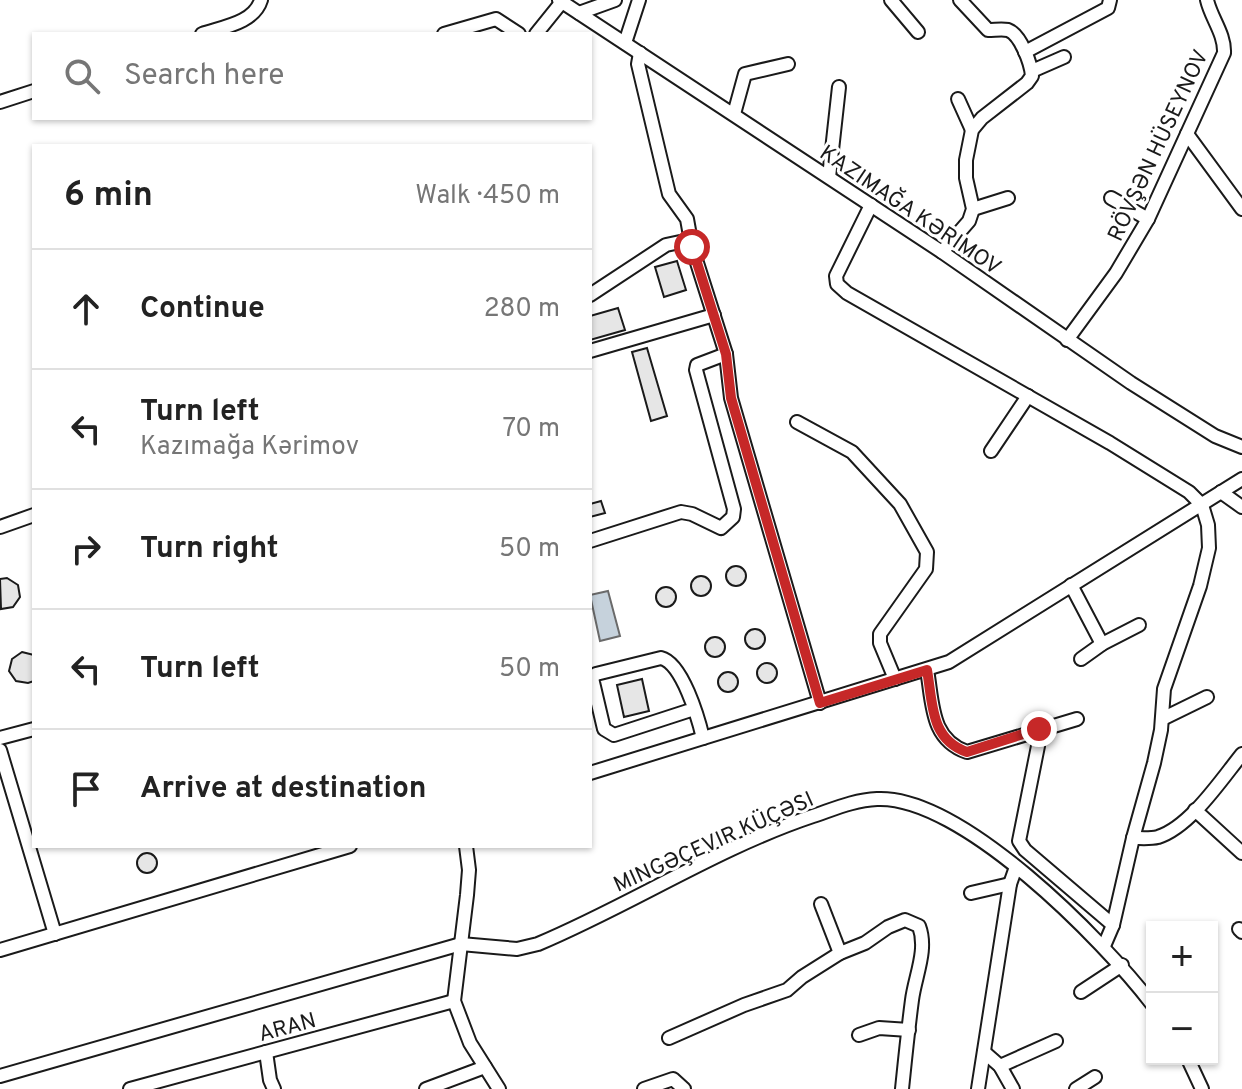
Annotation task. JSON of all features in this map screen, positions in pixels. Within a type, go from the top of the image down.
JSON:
[{"type":"street","points":[[208,32],[246,19],[258,10],[261,0]]},
{"type":"street","points":[[579,13],[615,0]]},
{"type":"street","points":[[625,43],[639,0]]},
{"type":"street","points":[[891,0],[918,32]]},
{"type":"street","points":[[942,252],[969,221],[973,209],[966,169],[972,130],[982,118],[1027,83],[1032,71],[1014,34],[1004,30],[988,30],[960,0]]},
{"type":"street","points":[[1025,52],[1108,8],[1110,0]]},
{"type":"street","name":"RÖVŞƏN HÜSEYNOV","points":[[1067,340],[1116,273],[1148,219],[1224,53],[1224,41],[1211,16],[1207,0]]},
{"type":"street","points":[[537,32],[560,1],[942,252],[1067,340],[1215,436],[1242,447]]},
{"type":"street","points":[[451,32],[496,19],[516,32]]},
{"type":"street","points":[[640,53],[640,75],[669,194],[687,219],[692,247],[726,354],[731,398],[820,703]]},
{"type":"street","points":[[1032,71],[1064,57]]},
{"type":"street","points":[[734,114],[745,74],[788,64]]},
{"type":"street","points":[[829,177],[839,87]]},
{"type":"street","points":[[0,102],[32,92]]},
{"type":"street","points":[[958,99],[972,130]]},
{"type":"street","points":[[1187,134],[1242,209]]},
{"type":"street","points":[[973,209],[1008,198]]},
{"type":"street","points":[[1111,198],[1148,219]]},
{"type":"street","points":[[871,205],[836,276],[837,284],[847,293],[1189,492],[1202,505],[1208,525],[1209,548],[1200,586],[1164,689],[1154,763],[1113,925],[1104,946]]},
{"type":"street","points":[[592,294],[666,245],[680,242],[692,247]]},
{"type":"street","points":[[592,350],[714,315]]},
{"type":"street","points":[[592,540],[681,512],[721,528],[733,517],[734,509],[696,370],[697,365],[706,360],[726,354]]},
{"type":"street","points":[[991,451],[1028,396]]},
{"type":"street","points":[[797,422],[852,452],[900,504],[927,552],[926,569],[880,634],[880,643],[895,679]]},
{"type":"street","points":[[592,772],[927,670],[968,651],[1242,479]]},
{"type":"street","points":[[1221,492],[1242,507]]},
{"type":"street","points":[[0,527],[32,516]]},
{"type":"street","points":[[1071,585],[1102,644]]},
{"type":"street","points":[[1081,659],[1139,625]]},
{"type":"street","points":[[694,709],[609,734],[604,729],[592,678],[596,674],[661,658],[670,660],[694,709],[703,738]]},
{"type":"street","points":[[927,670],[937,726],[948,743],[967,752],[1077,719]]},
{"type":"street","points":[[1162,719],[1207,697]]},
{"type":"street","points":[[0,738],[32,730]]},
{"type":"street","points":[[1038,746],[1019,841],[1025,850],[1113,925]]},
{"type":"street","points":[[0,750],[55,934]]},
{"type":"street","points":[[1133,838],[1153,838],[1165,834],[1195,810],[1242,754]]},
{"type":"street","name":"MINGƏÇEVIR KÜÇƏSI","points":[[461,944],[517,949],[538,944],[749,841],[853,802],[879,799],[909,803],[966,830],[1062,905],[1122,965],[1146,996]]},
{"type":"street","points":[[1195,810],[1242,853]]},
{"type":"street","points":[[0,950],[343,848]]},
{"type":"street","points":[[466,848],[469,870],[454,1001],[470,1043],[499,1089]]},
{"type":"street","points":[[978,1089],[1010,884],[1016,867]]},
{"type":"street","points":[[971,893],[1010,884]]},
{"type":"street","points":[[821,904],[840,953]]},
{"type":"street","points":[[669,1038],[787,990],[840,953],[865,943],[888,927],[905,920],[919,926],[923,948],[912,998],[902,1089]]},
{"type":"street","points":[[0,1076],[461,944]]},
{"type":"street","points":[[1081,992],[1122,965]]},
{"type":"street","name":"ARAN","points":[[130,1089],[454,1001]]},
{"type":"street","points":[[859,1035],[879,1028],[909,1030]]},
{"type":"street","points":[[1000,1066],[1056,1041]]},
{"type":"street","points":[[266,1052],[274,1089]]},
{"type":"street","points":[[984,1052],[1000,1066],[1013,1089]]},
{"type":"street","points":[[1191,1065],[1202,1089]]},
{"type":"street","points":[[426,1089],[485,1067]]},
{"type":"street","points":[[1076,1089],[1095,1077]]},
{"type":"street","points":[[644,1089],[673,1079],[684,1089]]},
{"type":"shaded area","points":[[608,591],[620,636],[600,641],[592,595]]},
{"type":"building","points":[[677,261],[686,290],[664,297],[655,267]]},
{"type":"building","points":[[618,308],[625,330],[592,339],[592,315]]},
{"type":"building","points":[[647,348],[667,416],[651,421],[632,352]]},
{"type":"building","points":[[601,501],[605,513],[592,516],[592,503]]},
{"type":"building","points":[[736,566],[743,569],[746,576],[743,583],[736,586],[729,583],[726,576],[729,569]]},
{"type":"building","points":[[701,576],[708,579],[711,586],[708,593],[701,596],[694,593],[691,586],[694,579]]},
{"type":"building","points":[[7,578],[18,585],[20,597],[13,607],[1,609],[0,579]]},
{"type":"building","points":[[666,587],[673,590],[676,597],[673,604],[666,607],[659,604],[656,597],[659,590]]},
{"type":"building","points":[[755,629],[762,632],[765,639],[762,646],[755,649],[748,646],[745,639],[748,632]]},
{"type":"building","points":[[715,637],[722,640],[725,647],[722,654],[715,657],[708,654],[705,647],[708,640]]},
{"type":"building","points":[[22,652],[32,654],[32,682],[16,681],[9,671],[12,659]]},
{"type":"building","points":[[767,663],[774,666],[777,673],[774,680],[767,683],[760,680],[757,673],[760,666]]},
{"type":"building","points":[[728,672],[735,675],[738,682],[735,689],[728,692],[721,689],[718,682],[721,675]]},
{"type":"building","points":[[642,679],[649,711],[624,717],[617,685]]},
{"type":"building","points":[[147,853],[154,856],[157,863],[154,870],[147,873],[140,870],[137,863],[140,856]]},
{"type":"route","points":[[692,247],[726,354],[731,398],[820,703],[927,670],[937,726],[948,743],[957,748],[967,752],[1039,729]]}]
